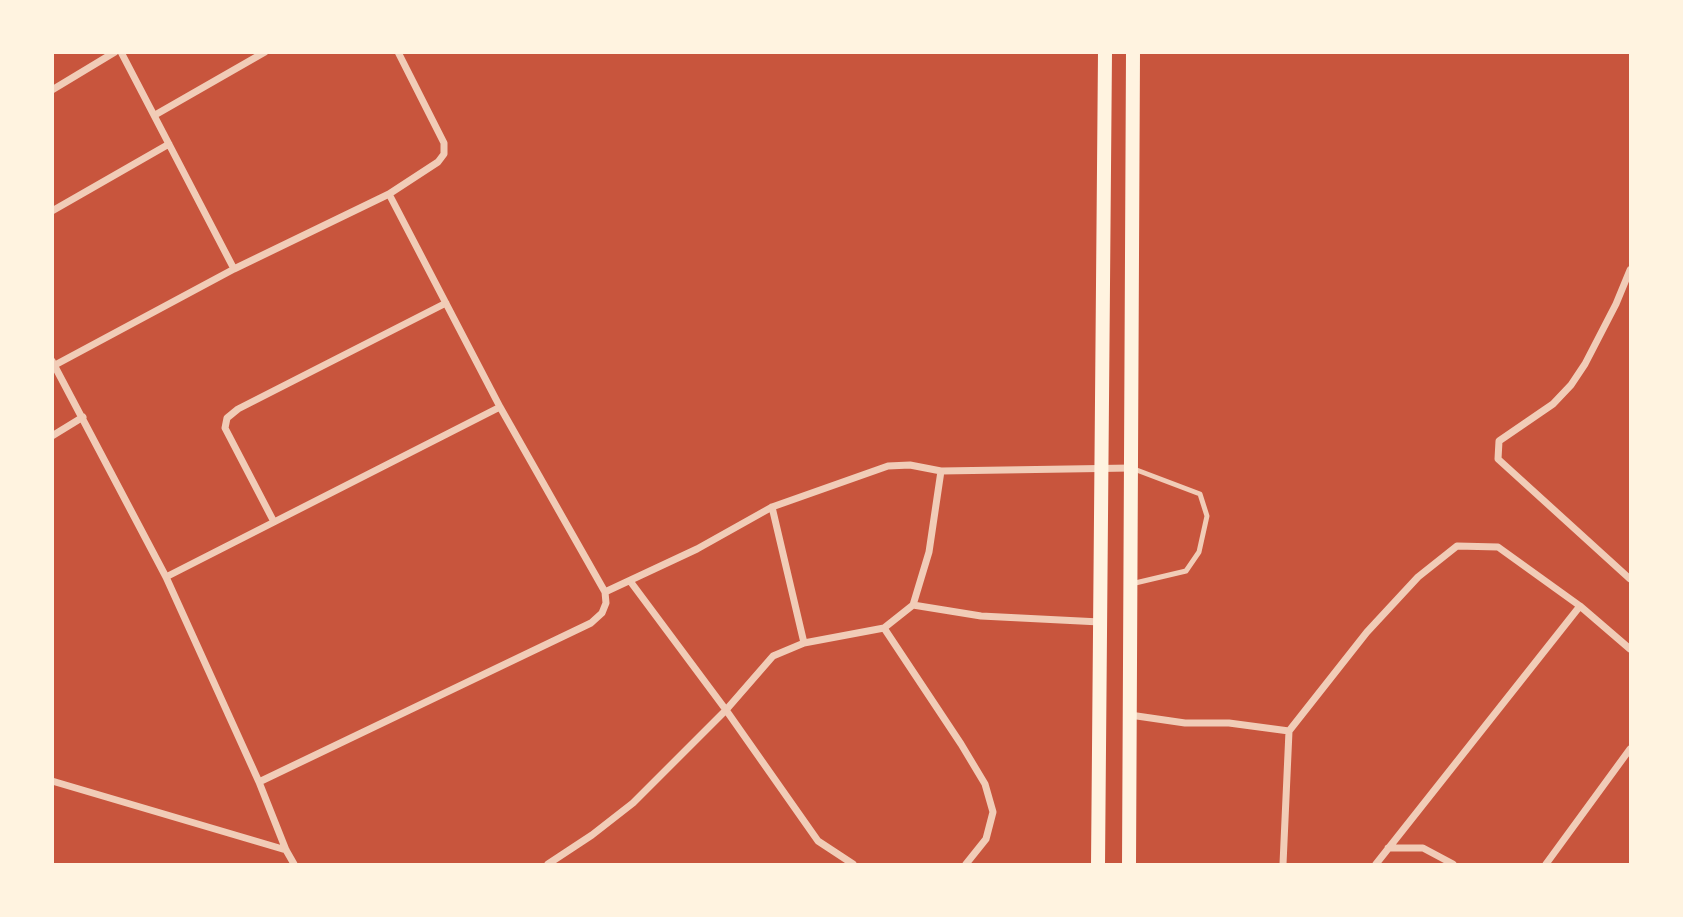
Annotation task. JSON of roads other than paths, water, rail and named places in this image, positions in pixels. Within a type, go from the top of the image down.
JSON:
[{"type":"main road","points":[[1098,864],[1105,52]]},
{"type":"main road","points":[[1129,864],[1133,52]]},
{"type":"street","points":[[52,90],[118,52],[155,115],[234,269]]},
{"type":"street","points":[[155,115],[265,52]]},
{"type":"street","points":[[294,864],[166,577],[54,363],[234,269],[390,194],[438,162],[444,154],[443,144],[398,52]]},
{"type":"street","points":[[52,211],[169,144]]},
{"type":"street","points":[[259,782],[591,623],[602,613],[606,603],[606,592],[500,407],[390,194]]},
{"type":"street","points":[[1630,270],[1604,328],[1571,385],[1553,404],[1499,441],[1497,459],[1630,579]]},
{"type":"street","points":[[274,522],[225,428],[227,418],[238,409],[446,303]]},
{"type":"street","points":[[166,577],[500,407]]},
{"type":"street","points":[[52,436],[83,417]]},
{"type":"street","points":[[606,592],[697,549],[772,507],[888,466],[910,465],[941,471],[1132,468]]},
{"type":"street","points":[[548,864],[633,803],[726,710],[773,656],[804,643],[884,628],[913,605],[929,552],[941,471]]},
{"type":"street","points":[[772,507],[804,643]]},
{"type":"street","points":[[1283,864],[1289,731],[1367,632],[1418,577],[1457,546],[1498,547],[1580,606],[1630,649]]},
{"type":"street","points":[[629,581],[726,710],[818,841],[853,864]]},
{"type":"street","points":[[913,605],[981,616],[1100,622]]},
{"type":"street","points":[[1376,864],[1580,606]]},
{"type":"street","points":[[884,628],[985,784],[993,812],[986,839],[966,864]]},
{"type":"street","points":[[1130,715],[1185,723],[1229,723],[1289,731]]},
{"type":"street","points":[[1546,864],[1630,749]]},
{"type":"street","points":[[52,781],[286,850]]},
{"type":"street","points":[[1388,848],[1423,848],[1453,864]]},
{"type":"lane","points":[[1131,584],[1186,571],[1199,552],[1207,516],[1200,494],[1132,468]]}]
